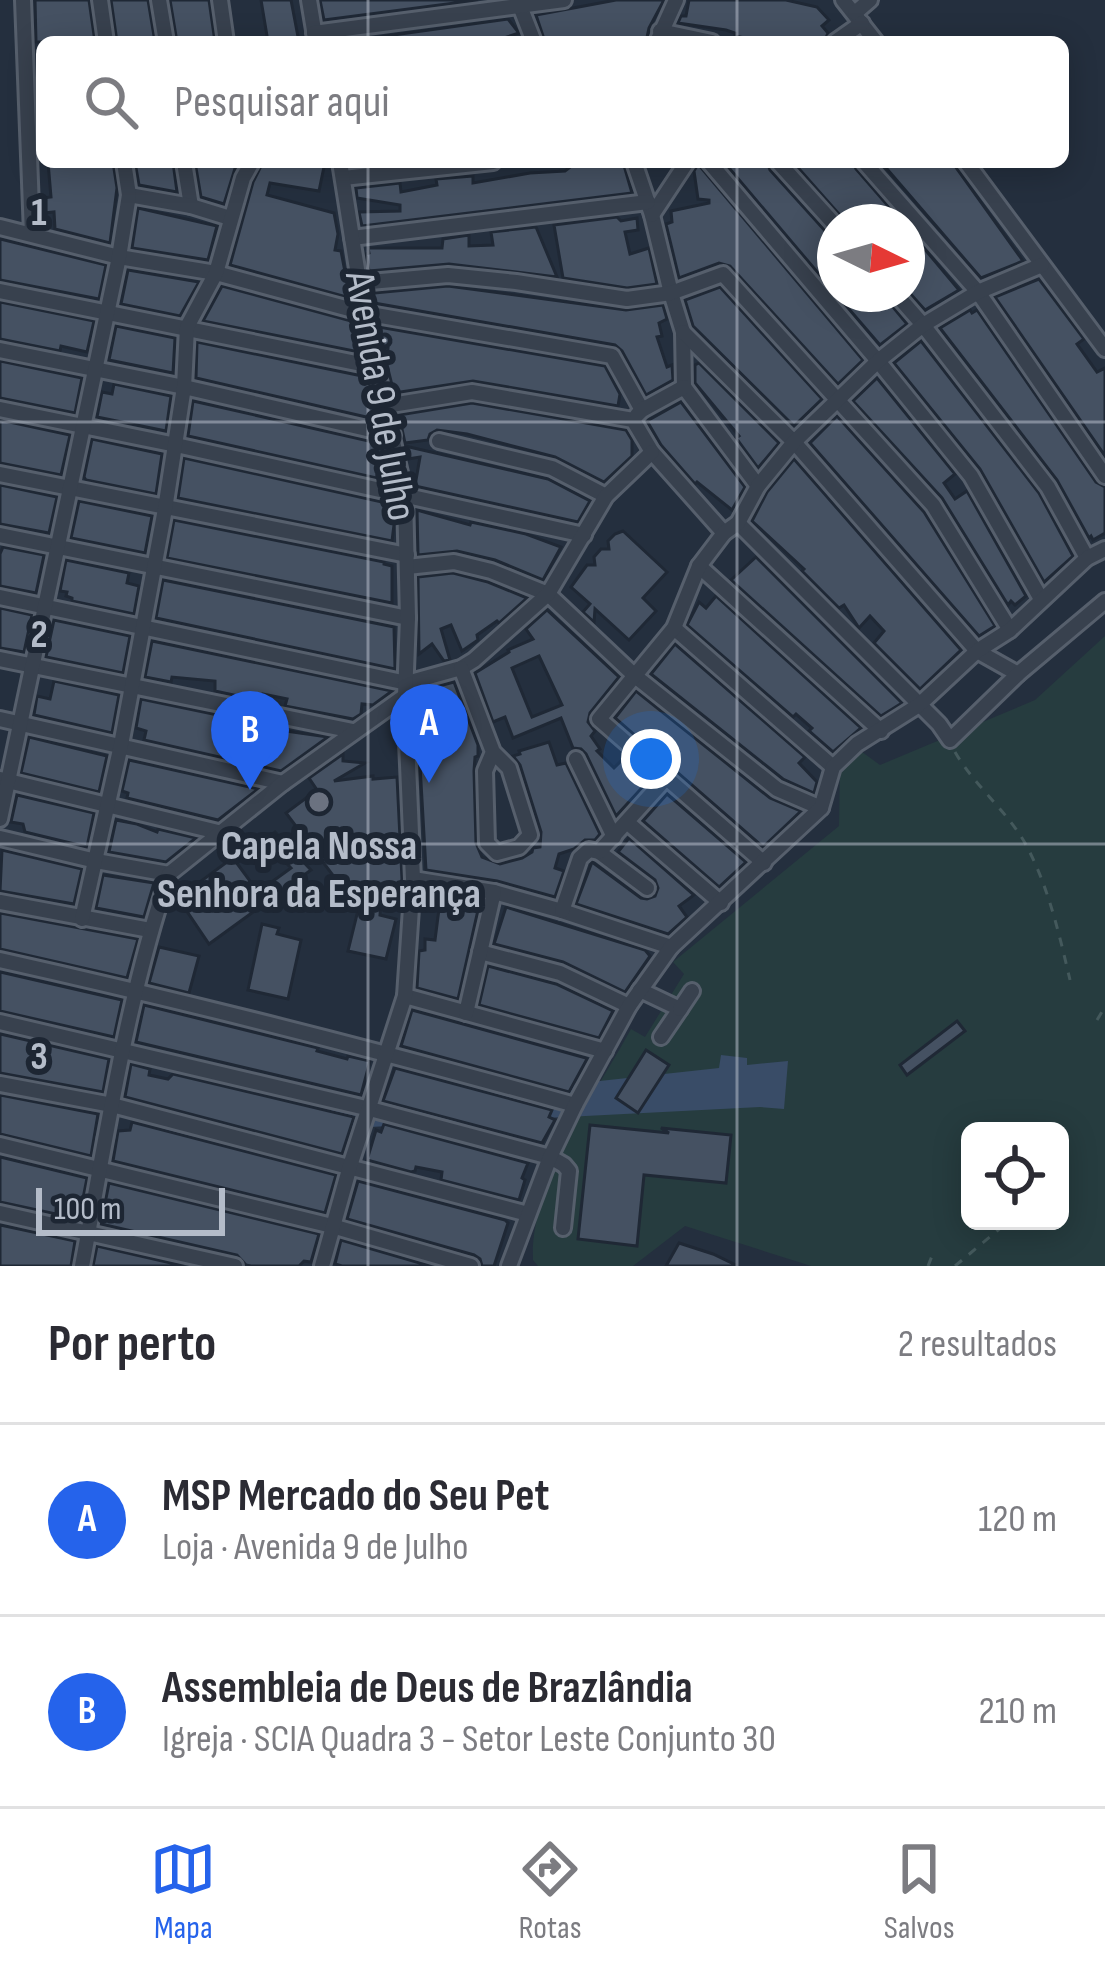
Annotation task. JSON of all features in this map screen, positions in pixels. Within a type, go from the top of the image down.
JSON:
[{"type":"street","points":[[22,0],[32,234]]},
{"type":"street","points":[[100,0],[105,36]]},
{"type":"street","points":[[159,0],[165,36]]},
{"type":"street","points":[[220,0],[225,36]]},
{"type":"street","points":[[309,0],[315,36]]},
{"type":"street","points":[[328,36],[564,0]]},
{"type":"street","points":[[658,36],[676,0]]},
{"type":"street","points":[[843,0],[872,36]]},
{"type":"street","points":[[842,36],[870,0]]},
{"type":"street","points":[[520,6],[532,36]]},
{"type":"street","points":[[0,819],[119,257],[129,195],[125,168]]},
{"type":"street","points":[[185,168],[191,206]]},
{"type":"street","points":[[342,170],[380,168]]},
{"type":"street","points":[[636,168],[683,332],[684,387],[758,486]]},
{"type":"street","points":[[352,238],[650,208],[682,168]]},
{"type":"street","points":[[715,168],[971,476],[1041,598]]},
{"type":"street","points":[[783,168],[817,206]]},
{"type":"street","points":[[869,168],[978,292],[1105,476]]},
{"type":"street","points":[[970,168],[1105,349]]},
{"type":"street","points":[[82,919],[121,745],[165,509],[184,387],[187,327],[216,273],[242,170]]},
{"type":"street","name":"Avenida 9 de Julho","points":[[322,1266],[404,996],[413,879],[405,495],[364,313],[342,170]]},
{"type":"street","points":[[129,195],[230,218]]},
{"type":"street","points":[[0,227],[119,257],[216,273],[364,313],[612,356],[652,452],[724,533]]},
{"type":"street","points":[[764,863],[599,719],[674,628],[699,566],[724,533],[738,523],[758,486],[794,442],[923,325],[978,292],[1042,265]]},
{"type":"street","points":[[359,283],[448,275],[626,298],[670,293],[723,274],[933,506],[1010,629]]},
{"type":"street","points":[[0,290],[376,367]]},
{"type":"street","points":[[912,312],[1048,487],[1087,558]]},
{"type":"street","points":[[683,332],[794,442],[977,651],[1018,674]]},
{"type":"street","points":[[0,350],[393,435]]},
{"type":"street","points":[[385,406],[472,392],[637,415],[684,387]]},
{"type":"street","points":[[0,409],[584,535]]},
{"type":"street","points":[[439,441],[552,468],[606,496]]},
{"type":"street","points":[[82,1266],[134,990],[169,874],[406,690],[474,660],[548,594],[606,496],[652,452]]},
{"type":"street","points":[[0,474],[407,561],[454,562],[548,594],[634,676],[777,789],[821,808]]},
{"type":"street","points":[[738,523],[950,740],[1018,674],[1105,601]]},
{"type":"street","points":[[0,535],[408,618]]},
{"type":"street","points":[[509,1266],[575,1105],[629,1006],[671,946],[821,808],[833,767],[857,744],[919,705],[1087,558],[1105,549]]},
{"type":"street","points":[[699,566],[881,731]]},
{"type":"street","points":[[0,597],[406,690]]},
{"type":"street","points":[[674,628],[833,767]]},
{"type":"street","points":[[0,659],[353,731]]},
{"type":"street","points":[[461,668],[493,752],[509,768],[530,835],[519,848],[497,854],[487,843],[485,772],[493,752]]},
{"type":"street","points":[[0,719],[283,783]]},
{"type":"street","points":[[576,759],[614,837]]},
{"type":"street","points":[[599,852],[667,777]]},
{"type":"street","points":[[5,780],[222,833]]},
{"type":"street","points":[[628,823],[721,903]]},
{"type":"street","points":[[0,838],[169,874]]},
{"type":"street","points":[[562,910],[580,858],[589,850],[599,852],[647,888]]},
{"type":"street","points":[[413,879],[494,892],[671,946]]},
{"type":"street","points":[[466,1013],[494,892]]},
{"type":"street","points":[[0,902],[150,930]]},
{"type":"street","points":[[480,952],[560,973],[629,1006]]},
{"type":"street","points":[[0,960],[388,1053],[575,1105]]},
{"type":"street","points":[[640,990],[680,1009]]},
{"type":"street","points":[[661,1036],[692,991]]},
{"type":"street","points":[[404,996],[605,1051]]},
{"type":"street","points":[[0,1022],[370,1109],[550,1157],[569,1171],[563,1228]]},
{"type":"street","points":[[0,1084],[112,1105],[528,1214]]},
{"type":"street","points":[[0,1145],[332,1226],[471,1266]]},
{"type":"street","points":[[0,1213],[235,1266]]},
{"type":"path","points":[[950,740],[958,758],[1026,845],[1054,913],[1070,980]]},
{"type":"path","points":[[1097,1020],[1105,1007]]},
{"type":"path","points":[[955,1266],[998,1230]]},
{"type":"path","points":[[928,1266],[934,1251]]},
{"type":"green space","points":[[1105,636],[1105,1266],[811,1266],[685,1226],[633,1266],[538,1266],[533,1260],[535,1231],[553,1171],[631,1029],[645,1037],[684,974],[673,962],[839,826],[840,765],[858,749],[880,765],[1035,700]]},
{"type":"water","points":[[721,1055],[747,1058],[747,1065],[788,1061],[784,1109],[2,1146],[719,1068]]},
{"type":"building","points":[[35,0],[89,0],[94,36],[36,36],[36,42]]},
{"type":"building","points":[[111,0],[148,0],[154,36],[116,36]]},
{"type":"building","points":[[170,0],[209,0],[214,36],[176,36]]},
{"type":"building","points":[[261,0],[291,0],[298,36],[267,36]]},
{"type":"building","points":[[320,0],[478,0],[324,20]]},
{"type":"building","points":[[616,0],[664,0],[647,36],[543,36],[536,15]]},
{"type":"building","points":[[689,0],[786,0],[817,7],[829,20],[822,26],[827,36],[735,36],[726,30],[678,23],[686,16]]},
{"type":"building","points":[[508,19],[519,33],[510,36],[386,36]]},
{"type":"building","points":[[49,168],[114,168],[117,188],[110,243],[55,229],[54,212],[44,213],[43,198],[51,197]]},
{"type":"building","points":[[136,168],[174,168],[177,192],[139,185]]},
{"type":"building","points":[[196,168],[235,168],[224,204],[201,197]]},
{"type":"building","points":[[260,168],[324,168],[319,191],[270,183],[267,195],[334,213],[335,250],[341,251],[350,298],[230,265]]},
{"type":"building","points":[[625,168],[632,193],[362,226],[359,212],[400,211],[400,205],[357,198],[356,188],[400,183],[401,192],[437,185],[436,179],[473,176],[473,183]]},
{"type":"building","points":[[701,168],[817,305],[817,312],[823,312],[863,360],[838,384],[730,266],[719,263],[679,278],[666,224],[672,222],[671,211],[709,203],[698,199],[694,171]]},
{"type":"building","points":[[729,168],[770,170],[817,222],[817,272]]},
{"type":"building","points":[[798,168],[856,168],[886,204],[830,204]]},
{"type":"building","points":[[886,168],[956,168],[1023,261],[981,278],[925,213],[925,204],[917,204]]},
{"type":"building","points":[[138,208],[217,226],[208,260],[132,248]]},
{"type":"building","points":[[617,217],[621,221],[637,218],[638,230],[625,232],[630,254],[649,248],[657,284],[627,288],[563,278],[554,225]]},
{"type":"building","points":[[536,227],[557,277],[449,264],[369,271],[368,248],[442,248],[443,239],[469,235],[469,246],[493,245],[491,232]]},
{"type":"building","points":[[0,239],[106,265],[99,299],[0,280]]},
{"type":"building","points":[[925,249],[959,290],[925,310]]},
{"type":"building","points":[[128,270],[199,282],[180,316],[121,304]]},
{"type":"building","points":[[1039,279],[1084,339],[1077,344],[1097,372],[1105,368],[1105,456],[995,297]]},
{"type":"building","points":[[222,286],[355,322],[359,352],[203,321]]},
{"type":"building","points":[[448,286],[626,310],[663,305],[667,319],[659,323],[662,336],[657,337],[667,367],[672,365],[673,380],[646,395],[615,345],[374,303],[374,293]]},
{"type":"building","points":[[720,287],[822,399],[794,426],[693,326],[685,300]]},
{"type":"building","points":[[0,302],[94,321],[87,352],[0,339]]},
{"type":"building","points":[[977,310],[1096,482],[1105,487],[1105,533],[1093,540],[1057,480],[940,328]]},
{"type":"building","points":[[852,312],[897,312],[907,324],[880,345]]},
{"type":"building","points":[[116,326],[175,338],[173,373],[109,360]]},
{"type":"building","points":[[379,327],[605,366],[620,394],[618,406],[473,381],[394,393],[388,348],[383,347]]},
{"type":"building","points":[[921,341],[1039,493],[1073,556],[1044,582],[980,469],[894,363]]},
{"type":"building","points":[[197,342],[367,377],[375,419],[196,378]]},
{"type":"building","points":[[0,361],[82,378],[75,413],[0,398]]},
{"type":"building","points":[[699,363],[779,443],[758,468],[736,438],[739,436],[695,383]]},
{"type":"building","points":[[877,378],[955,474],[944,483],[955,499],[967,491],[1026,596],[1015,605],[1011,601],[1008,605],[942,498],[853,401]]},
{"type":"building","points":[[114,384],[171,396],[166,431],[97,417],[102,392],[112,394]]},
{"type":"building","points":[[193,401],[382,444],[390,481],[188,436]]},
{"type":"building","points":[[681,402],[745,487],[732,510],[695,484],[647,421]]},
{"type":"building","points":[[472,403],[626,430],[632,456],[604,482],[555,457],[467,434],[437,430],[428,440],[405,443],[399,415]]},
{"type":"building","points":[[837,416],[924,512],[995,626],[979,636],[810,443]]},
{"type":"building","points":[[0,420],[70,435],[61,475],[0,463]]},
{"type":"building","points":[[92,439],[162,454],[156,494],[86,480]]},
{"type":"building","points":[[405,446],[548,479],[590,501],[578,522],[415,486],[420,457],[408,459]]},
{"type":"building","points":[[184,458],[391,504],[392,541],[178,498]]},
{"type":"building","points":[[794,459],[961,650],[920,689],[874,643],[884,631],[870,616],[859,628],[844,605],[839,608],[752,521],[767,492]]},
{"type":"building","points":[[0,485],[57,497],[49,533],[0,524]]},
{"type":"building","points":[[79,501],[152,516],[145,553],[71,538]]},
{"type":"building","points":[[417,510],[526,534],[561,547],[543,580],[495,560],[457,551],[418,555]]},
{"type":"building","points":[[174,520],[384,562],[392,566],[392,603],[167,558]]},
{"type":"building","points":[[623,531],[667,572],[643,598],[656,611],[629,640],[595,609],[594,622],[583,612],[590,604],[571,587],[587,565],[595,565],[594,557],[601,549],[609,549],[608,541]]},
{"type":"building","points":[[3,547],[44,555],[36,593],[0,586]]},
{"type":"building","points":[[756,557],[902,703],[881,716],[731,580]]},
{"type":"building","points":[[66,560],[129,573],[127,583],[139,586],[134,614],[72,601],[67,592],[60,591]]},
{"type":"building","points":[[453,573],[527,598],[462,651],[451,625],[441,629],[450,660],[444,661],[432,644],[419,654],[418,577]]},
{"type":"building","points":[[163,580],[394,627],[395,669],[156,618]]},
{"type":"building","points":[[716,596],[861,728],[833,752],[796,714],[793,717],[687,625],[699,602],[706,608]]},
{"type":"building","points":[[0,608],[32,615],[24,652],[0,648]]},
{"type":"building","points":[[547,610],[619,677],[590,713],[588,722],[595,731],[591,736],[597,751],[614,768],[625,757],[650,779],[616,816],[586,754],[573,748],[561,718],[513,738],[505,717],[493,722],[475,673],[533,639],[526,629]],"holes":[[[539,656],[562,705],[532,717],[512,668]]]},
{"type":"building","points":[[54,620],[130,636],[123,673],[46,657]]},
{"type":"building","points":[[152,641],[392,691],[373,705],[362,704],[361,714],[353,719],[285,706],[287,699],[263,694],[262,701],[215,691],[215,681],[145,677]]},
{"type":"building","points":[[675,644],[805,757],[799,763],[817,782],[814,793],[783,779],[651,674]]},
{"type":"building","points":[[54,681],[119,695],[112,733],[34,715],[37,696],[50,699]]},
{"type":"building","points":[[454,682],[478,745],[476,843],[482,857],[500,864],[540,847],[541,832],[513,756],[549,742],[557,765],[566,763],[600,834],[559,854],[555,868],[564,871],[555,897],[497,881],[426,870],[416,695]]},
{"type":"building","points":[[636,691],[770,798],[801,811],[763,847],[615,718]]},
{"type":"building","points":[[141,699],[328,737],[281,771],[144,740],[146,731],[136,728]]},
{"type":"building","points":[[29,737],[107,756],[99,792],[21,773]]},
{"type":"building","points":[[343,754],[343,761],[365,763],[334,781],[397,777],[402,879],[381,899],[380,915],[396,919],[386,959],[348,951],[361,898],[340,895],[332,887],[338,882],[286,813],[317,790],[309,778]]},
{"type":"building","points":[[129,760],[258,789],[218,820],[127,798],[128,793],[122,791]]},
{"type":"building","points":[[667,794],[746,862],[719,887],[643,821]]},
{"type":"building","points":[[17,795],[94,813],[87,847],[25,832],[23,824],[11,822]]},
{"type":"building","points":[[116,820],[196,838],[166,862],[109,852]]},
{"type":"building","points":[[275,832],[311,870],[209,944],[178,898],[231,859],[258,892],[291,868],[265,841]]},
{"type":"building","points":[[629,838],[694,895],[679,906],[687,917],[668,934],[576,904],[592,862],[641,898],[655,896],[655,880],[618,852]]},
{"type":"building","points":[[2,850],[82,869],[74,904],[0,891]]},
{"type":"building","points":[[103,875],[154,883],[144,917],[96,908]]},
{"type":"building","points":[[429,893],[480,901],[458,999],[417,988],[419,951],[425,950],[425,939],[435,940],[439,909],[427,907]]},
{"type":"building","points":[[506,907],[645,950],[650,956],[625,992],[563,962],[494,944]]},
{"type":"building","points":[[0,913],[138,939],[127,978],[0,949]]},
{"type":"building","points":[[262,924],[301,940],[288,999],[248,990]]},
{"type":"building","points":[[159,947],[199,956],[189,993],[149,983]]},
{"type":"building","points":[[488,966],[556,984],[613,1011],[599,1038],[479,1005]]},
{"type":"building","points":[[0,972],[122,1000],[114,1037],[0,1011]]},
{"type":"building","points":[[144,1005],[370,1061],[361,1095],[136,1042]]},
{"type":"building","points":[[412,1010],[587,1059],[569,1092],[401,1046]]},
{"type":"building","points":[[957,1021],[965,1031],[907,1075],[900,1065]]},
{"type":"building","points":[[0,1034],[109,1059],[103,1092],[0,1073]]},
{"type":"building","points":[[646,1050],[669,1065],[638,1113],[616,1098]]},
{"type":"building","points":[[131,1064],[150,1069],[149,1075],[168,1079],[173,1074],[354,1117],[342,1154],[125,1097]]},
{"type":"building","points":[[395,1068],[552,1110],[549,1117],[555,1120],[542,1143],[383,1101]]},
{"type":"building","points":[[0,1095],[98,1114],[91,1156],[0,1134]]},
{"type":"building","points":[[132,1122],[336,1175],[325,1213],[113,1161],[118,1131],[130,1130]]},
{"type":"building","points":[[384,1124],[528,1163],[519,1200],[441,1180],[442,1172],[416,1167],[411,1172],[367,1160],[376,1130],[381,1132]]},
{"type":"building","points":[[590,1125],[731,1135],[726,1183],[644,1175],[637,1246],[578,1239]]},
{"type":"building","points":[[0,1157],[87,1178],[79,1219],[0,1202]]},
{"type":"building","points":[[358,1181],[505,1220],[508,1223],[494,1266],[482,1266],[474,1255],[347,1219]]},
{"type":"building","points":[[109,1183],[319,1234],[311,1262],[251,1266],[237,1255],[101,1224]]},
{"type":"building","points":[[0,1225],[75,1241],[71,1266],[0,1266]]},
{"type":"building","points":[[341,1240],[430,1266],[335,1264]]},
{"type":"building","points":[[679,1243],[713,1254],[738,1266],[666,1266]]},
{"type":"building","points":[[97,1246],[184,1266],[93,1266]]},
{"type":"place","name":"MSP Mercado do Seu Pet","points":[[429,783]]},
{"type":"place","name":"Assembleia de Deus de Brazlândia","points":[[250,790]]},
{"type":"place","name":"Capela Nossa Senhora da Esperança","points":[[319,802]]}]
